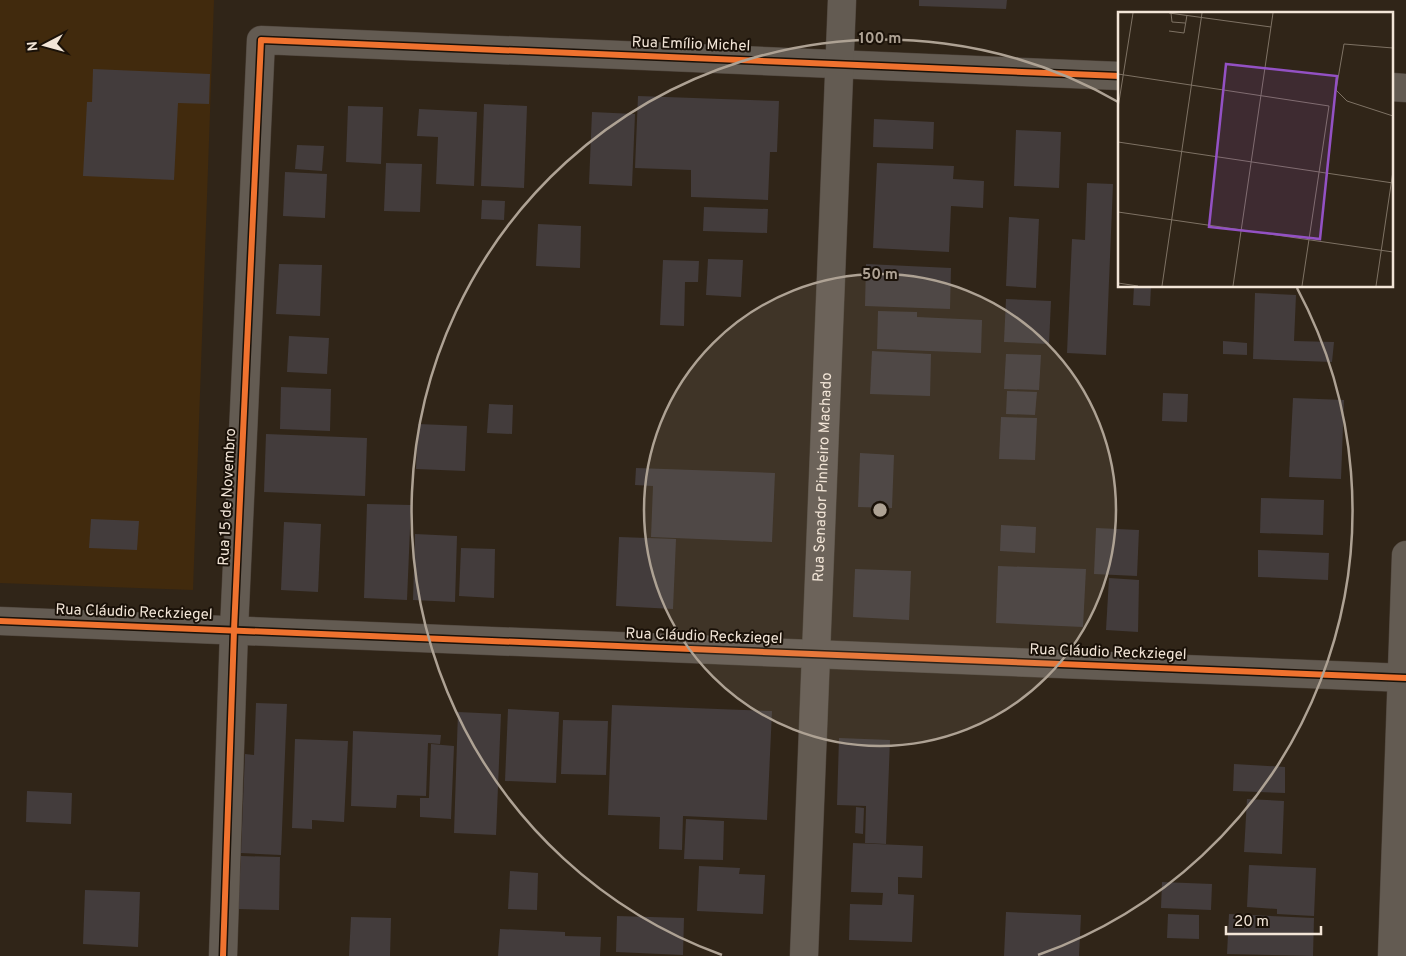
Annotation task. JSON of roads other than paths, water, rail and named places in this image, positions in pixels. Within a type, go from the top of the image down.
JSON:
[{"type":"street","name":"Rua Senador Pinheiro Machado","points":[[804,956],[842,0]]},
{"type":"street","name":"Rua Emílio Michel","points":[[261,40],[1118,76]]},
{"type":"street","name":"Rua 15 de Novembro","points":[[224,956],[234,630],[261,40]]},
{"type":"street","points":[[1392,956],[1404,678],[1406,555]]},
{"type":"street","name":"Rua Cláudio Reckziegel","points":[[0,621],[1404,678]]}]
